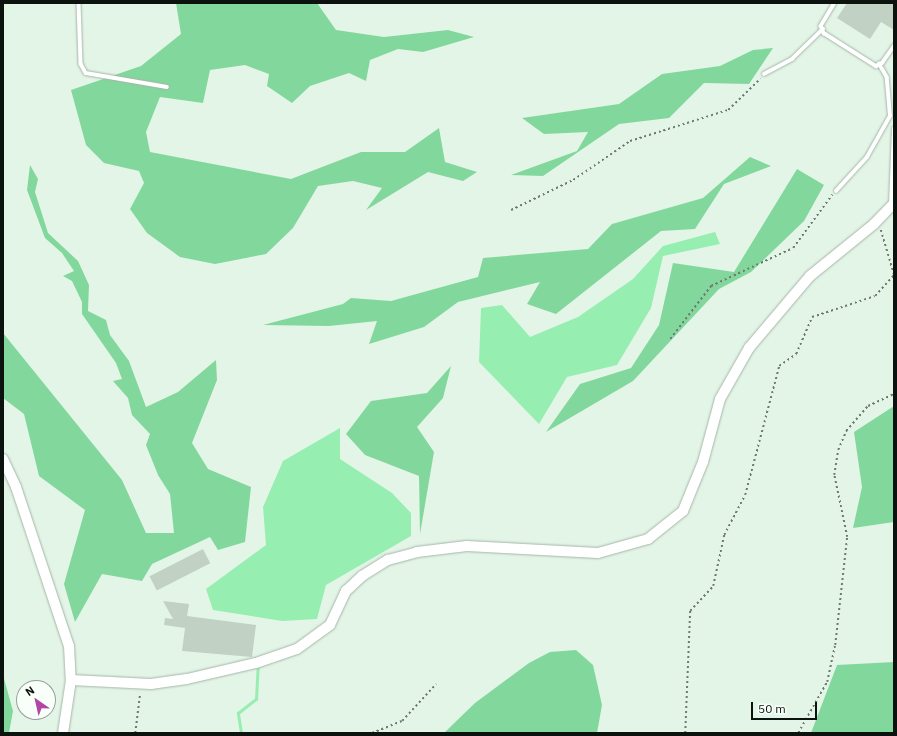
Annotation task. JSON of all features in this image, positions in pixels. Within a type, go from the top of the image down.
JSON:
[{"type":"street","points":[[71,680],[141,683],[194,678],[297,649],[330,625],[346,591],[362,576],[388,560],[417,552],[467,546],[598,553],[648,539],[683,511],[703,462],[720,399],[749,348],[810,276],[878,221],[892,205]]},
{"type":"street","points":[[3,459],[64,626],[71,680],[63,733]]},
{"type":"lane","points":[[79,3],[81,64],[86,73],[167,87]]},
{"type":"lane","points":[[764,74],[792,59],[823,29],[835,3]]},
{"type":"lane","points":[[823,29],[869,62],[879,64],[887,78],[890,116],[867,157],[836,191]]},
{"type":"lane","points":[[879,64],[894,46]]},
{"type":"lane","points":[[892,205],[894,128]]},
{"type":"path","points":[[511,210],[573,180],[630,141],[728,110],[764,74]]},
{"type":"path","points":[[670,339],[711,286],[793,248],[836,191]]},
{"type":"path","points":[[685,733],[690,611],[713,586],[724,535],[745,495],[779,366],[796,354],[812,317],[875,296],[894,275],[878,221]]},
{"type":"path","points":[[798,733],[826,682],[835,645],[847,536],[834,475],[838,450],[846,431],[868,406],[894,394]]},
{"type":"path","points":[[135,733],[141,683]]},
{"type":"path","points":[[372,733],[402,721],[436,684]]},
{"type":"shaded area","points":[[176,3],[317,3],[336,30],[384,37],[448,30],[474,37],[423,52],[398,49],[370,60],[366,81],[349,73],[310,86],[292,103],[267,86],[269,74],[245,65],[210,70],[203,103],[160,97],[146,132],[150,152],[291,179],[361,152],[405,152],[439,128],[445,162],[477,172],[463,181],[428,172],[366,210],[382,188],[353,181],[318,186],[293,228],[266,254],[215,264],[180,257],[147,233],[130,209],[144,183],[139,171],[104,163],[86,145],[71,90],[141,66],[181,34]]},
{"type":"shaded area","points":[[773,48],[749,84],[704,83],[669,118],[619,124],[543,176],[511,175],[577,151],[588,132],[544,134],[522,118],[619,104],[662,74],[720,66],[753,50]]},
{"type":"shaded area","points":[[750,157],[771,166],[724,184],[695,229],[661,231],[556,314],[527,304],[540,282],[458,302],[424,327],[369,344],[377,321],[329,326],[263,325],[343,304],[351,298],[391,301],[478,277],[483,258],[588,249],[612,224],[703,198]]},
{"type":"shaded area","points":[[30,165],[38,179],[35,192],[48,233],[78,261],[89,285],[88,311],[106,320],[110,335],[129,361],[146,407],[178,392],[216,360],[217,380],[192,443],[208,469],[251,487],[245,542],[218,550],[210,537],[152,564],[142,581],[102,574],[75,622],[64,584],[85,510],[39,476],[24,414],[3,398],[3,333],[122,480],[146,533],[174,533],[170,494],[158,475],[146,445],[150,434],[132,415],[128,398],[113,381],[122,379],[116,363],[82,314],[82,302],[72,281],[63,276],[74,271],[62,253],[45,238],[27,190]]},
{"type":"shaded area","points":[[797,169],[824,185],[804,221],[751,272],[719,289],[633,381],[546,432],[580,384],[631,368],[659,325],[673,263],[734,272]]},
{"type":"shaded area","points":[[715,232],[720,244],[663,256],[651,308],[617,365],[567,377],[539,424],[479,362],[481,308],[502,305],[530,337],[578,317],[633,279],[663,246]]},
{"type":"shaded area","points":[[451,366],[443,398],[417,427],[434,452],[420,534],[419,476],[365,455],[346,434],[371,401],[427,393]]},
{"type":"shaded area","points":[[894,406],[894,522],[853,528],[862,487],[854,432]]},
{"type":"shaded area","points":[[340,428],[340,459],[392,493],[411,513],[411,536],[326,585],[317,619],[282,621],[213,610],[206,589],[266,545],[263,507],[283,461]]},
{"type":"shaded area","points":[[576,650],[593,665],[602,705],[597,733],[444,733],[475,703],[529,663],[550,652]]},
{"type":"shaded area","points":[[894,662],[894,733],[811,733],[837,665]]},
{"type":"shaded area","points":[[3,675],[13,711],[9,733],[3,733]]},
{"type":"building","points":[[847,3],[894,3],[894,30],[881,22],[870,39],[837,18]]},
{"type":"building","points":[[203,549],[210,563],[157,590],[150,576]]},
{"type":"building","points":[[163,601],[189,604],[187,616],[256,625],[252,657],[182,651],[185,628],[164,625],[165,618],[173,619]]},
{"type":"waterway","points":[[241,733],[238,713],[256,699],[258,666]]}]
